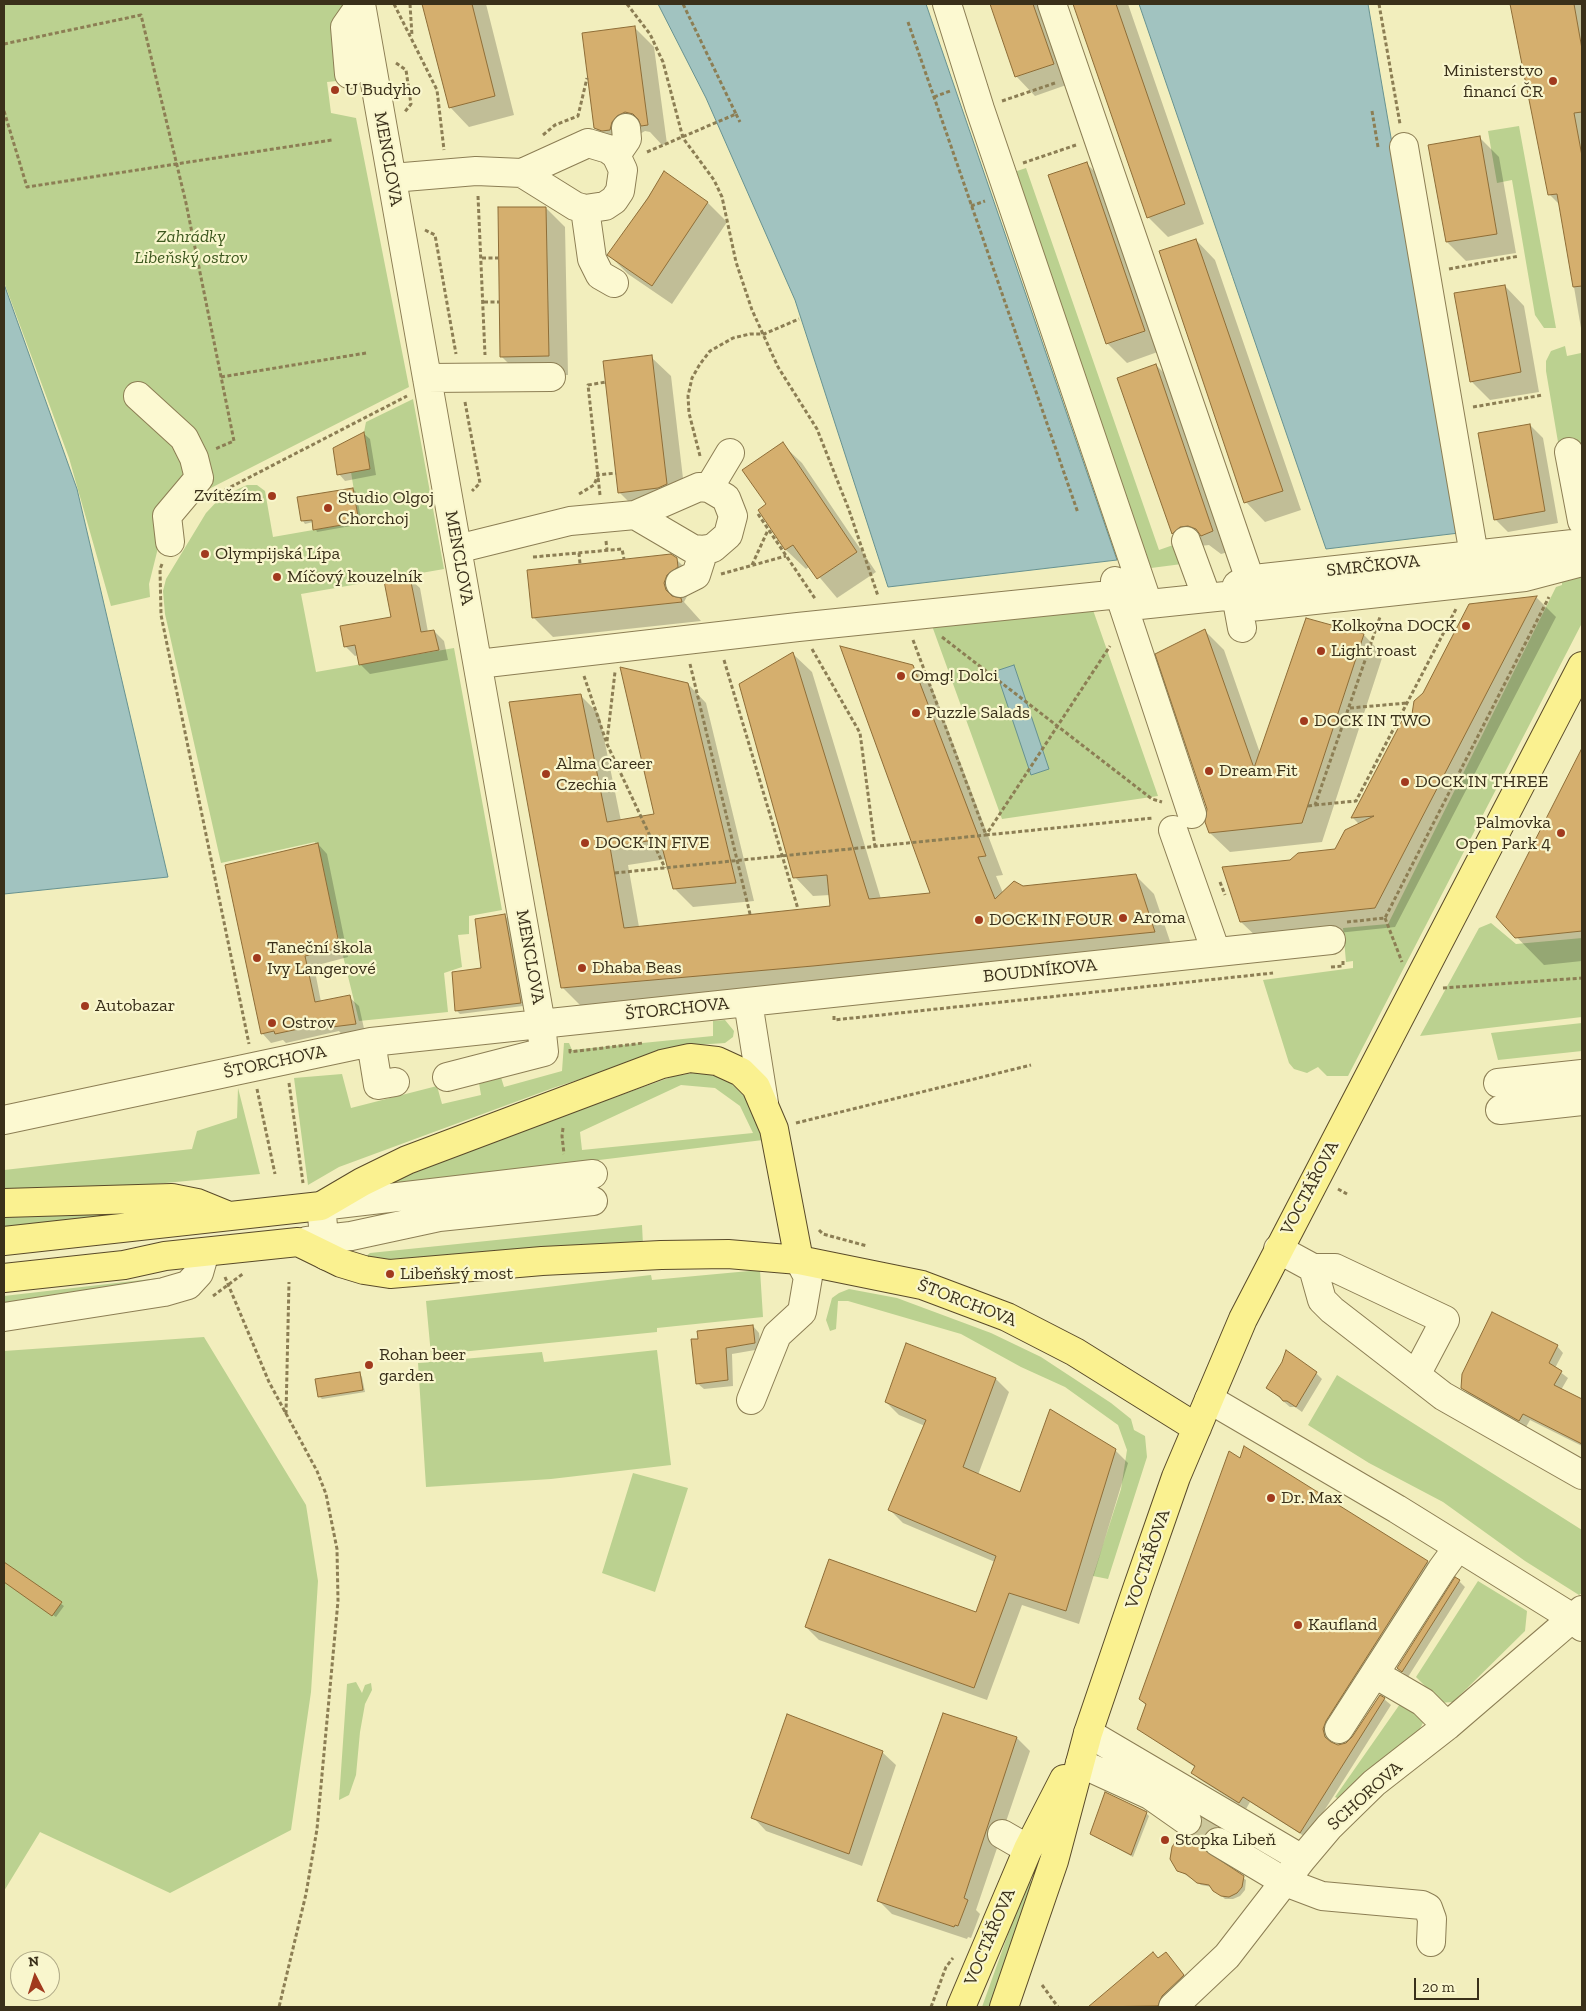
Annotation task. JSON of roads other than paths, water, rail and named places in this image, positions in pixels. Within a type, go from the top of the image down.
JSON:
[{"type":"main road","name":"VOCTÁŘOVA","points":[[1004,2007],[1054,1861],[1088,1733],[1176,1477],[1243,1319],[1582,666]]},
{"type":"main road","points":[[4,1241],[322,1206],[362,1182],[407,1160],[662,1064],[690,1058],[717,1061],[741,1072],[756,1087],[764,1103]]},
{"type":"main road","name":"ŠTORCHOVA","points":[[764,1103],[774,1129],[799,1260],[922,1284],[1007,1317],[1075,1352],[1197,1428]]},
{"type":"main road","points":[[4,1203],[172,1198],[197,1203],[230,1216]]},
{"type":"main road","points":[[4,1278],[124,1265],[205,1252],[316,1246],[364,1270],[390,1274],[662,1255],[728,1254],[799,1260]]},
{"type":"main road","name":"VOCTÁŘOVA","points":[[961,2007],[1028,1849],[1088,1733]]},
{"type":"street","points":[[349,74],[345,28],[361,4]]},
{"type":"street","name":"MENCLOVA","points":[[361,4],[542,1024],[544,1052],[447,1077]]},
{"type":"street","points":[[947,4],[1128,603],[1216,952]]},
{"type":"street","points":[[1052,4],[1246,568]]},
{"type":"street","points":[[522,173],[575,206],[585,210],[605,206],[614,200],[623,180],[618,159],[627,139],[626,128]]},
{"type":"street","points":[[392,178],[446,172],[522,173],[588,143],[598,144],[618,159]]},
{"type":"street","points":[[1404,147],[1474,555]]},
{"type":"street","points":[[585,210],[592,259],[600,275],[614,283]]},
{"type":"street","points":[[428,382],[473,378],[551,377]]},
{"type":"street","points":[[138,396],[184,438],[194,458],[200,478],[167,516],[170,542]]},
{"type":"street","points":[[1569,452],[1582,521]]},
{"type":"street","points":[[457,549],[570,521],[635,514],[704,487],[730,453]]},
{"type":"street","points":[[635,514],[688,546],[693,569],[722,542],[732,526],[733,516],[726,498],[704,487]]},
{"type":"street","points":[[1186,540],[1207,598]]},
{"type":"street","name":"SMRČKOVA","points":[[1582,543],[1250,579],[1237,585],[1235,595],[1249,607],[1526,577],[1582,562]]},
{"type":"street","points":[[1522,549],[1526,577]]},
{"type":"street","points":[[478,664],[619,646],[909,615],[1235,595],[1242,628]]},
{"type":"street","name":"BOUDNÍKOVA","points":[[748,1002],[1216,952],[1335,931]]},
{"type":"street","name":"ŠTORCHOVA","points":[[4,1120],[371,1042],[748,1002],[764,1103]]},
{"type":"street","points":[[371,1042],[378,1084],[395,1082]]},
{"type":"street","points":[[1582,1074],[1503,1096],[1582,1101]]},
{"type":"street","points":[[594,1174],[322,1206],[316,1246],[351,1236],[439,1217],[595,1208]]},
{"type":"street","points":[[1278,1249],[1313,1268],[1335,1268],[1445,1320],[1416,1375]]},
{"type":"street","points":[[4,1317],[164,1292],[188,1285],[199,1273],[205,1252]]},
{"type":"street","points":[[751,1400],[777,1334],[802,1312],[808,1277],[799,1260]]},
{"type":"street","points":[[1313,1268],[1322,1300],[1332,1310],[1443,1396],[1582,1475]]},
{"type":"street","points":[[1209,1400],[1579,1618]]},
{"type":"street","points":[[1338,1729],[1458,1547]]},
{"type":"street","name":"SCHOROVA","points":[[1173,2007],[1227,1956],[1329,1827],[1374,1783],[1579,1618]]},
{"type":"street","points":[[1375,1674],[1423,1702],[1446,1726]]},
{"type":"street","points":[[1088,1733],[1302,1859]]},
{"type":"street","points":[[1080,1763],[1150,1795],[1187,1821]]},
{"type":"street","points":[[1002,1834],[1028,1849]]},
{"type":"street","points":[[1218,1842],[1285,1882],[1322,1896],[1422,1905],[1428,1908],[1432,1919],[1430,1942]]},
{"type":"water","points":[[658,4],[926,4],[1117,560],[888,587],[795,300],[706,98]]},
{"type":"water","points":[[1139,4],[1368,4],[1459,533],[1326,549]]},
{"type":"water","points":[[4,284],[77,489],[168,877],[4,894]]},
{"type":"water","points":[[1014,665],[1049,769],[1031,775],[996,671]]},
{"type":"tunnel","points":[[1187,1821],[1218,1842]]},
{"type":"place","name":"Ministerstvo financí ČR","points":[[1553,81]]},
{"type":"place","name":"U Budyho","points":[[335,90]]},
{"type":"place","name":"Zvítězím","points":[[272,496]]},
{"type":"place","name":"Studio Olgoj Chorchoj","points":[[328,508]]},
{"type":"place","name":"Olympijská Lípa","points":[[205,554]]},
{"type":"place","name":"Míčový kouzelník","points":[[277,577]]},
{"type":"place","name":"Kolkovna DOCK","points":[[1466,626]]},
{"type":"place","name":"Light roast","points":[[1321,651]]},
{"type":"place","name":"Omg! Dolci","points":[[901,676]]},
{"type":"place","name":"Puzzle Salads","points":[[916,713]]},
{"type":"place","name":"DOCK IN TWO","points":[[1304,721]]},
{"type":"place","name":"Dream Fit","points":[[1209,771]]},
{"type":"place","name":"Alma Career Czechia","points":[[546,774]]},
{"type":"place","name":"DOCK IN THREE","points":[[1405,782]]},
{"type":"place","name":"Palmovka Open Park 4","points":[[1561,833]]},
{"type":"place","name":"DOCK IN FIVE","points":[[585,843]]},
{"type":"place","name":"Aroma","points":[[1123,918]]},
{"type":"place","name":"DOCK IN FOUR","points":[[979,920]]},
{"type":"place","name":"Taneční škola Ivy Langerové","points":[[257,958]]},
{"type":"place","name":"Dhaba Beas","points":[[582,968]]},
{"type":"place","name":"Autobazar","points":[[85,1006]]},
{"type":"place","name":"Ostrov","points":[[272,1023]]},
{"type":"place","name":"Libeňský most","points":[[390,1274]]},
{"type":"place","name":"Rohan beer garden","points":[[369,1365]]},
{"type":"place","name":"Dr. Max","points":[[1271,1498]]},
{"type":"place","name":"Kaufland","points":[[1298,1625]]},
{"type":"place","name":"Stopka Libeň","points":[[1165,1840]]},
{"type":"park label","name":"Zahrádky Libeňský ostrov","points":[[191,247]]}]
